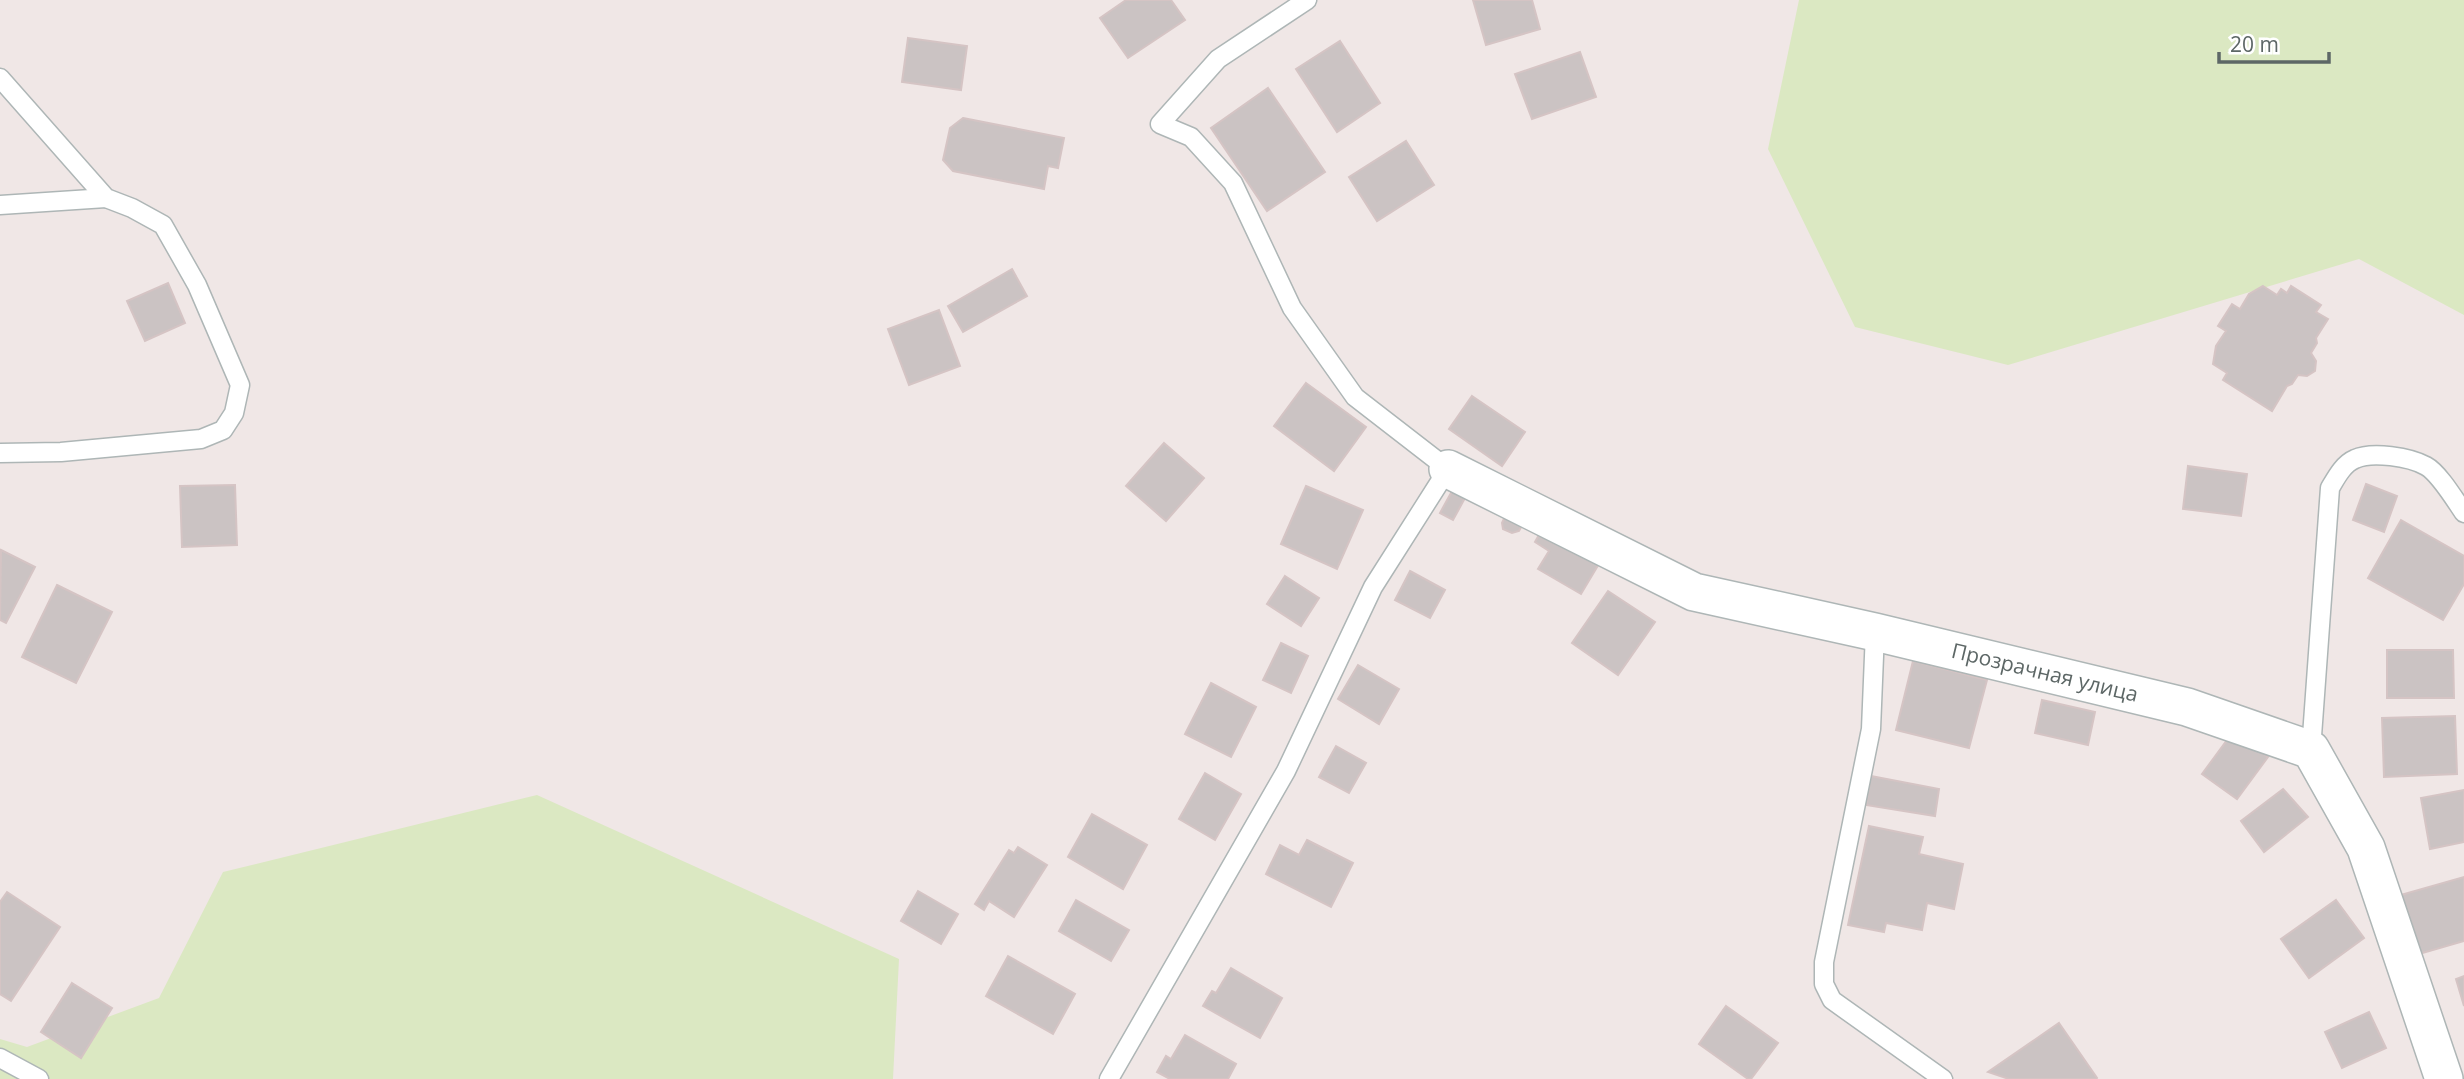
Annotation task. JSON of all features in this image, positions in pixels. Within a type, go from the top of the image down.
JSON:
[{"type":"street","name":"Прозрачная улица","points":[[1448,470],[1694,592],[1875,632],[2187,707],[2311,750]]},
{"type":"street","points":[[2311,750],[2366,848],[2444,1079]]},
{"type":"lane","points":[[1109,1079],[1286,771],[1373,587],[1448,470],[1355,397],[1292,308],[1233,183],[1191,137],[1160,124],[1218,59],[1307,0]]},
{"type":"lane","points":[[0,78],[106,198]]},
{"type":"lane","points":[[0,205],[106,198],[163,225],[197,285],[240,385],[234,413],[223,430],[201,439],[61,452],[0,453]]},
{"type":"lane","points":[[2311,750],[2330,488],[2339,472],[2355,459],[2378,456],[2403,458],[2428,466],[2464,513]]},
{"type":"lane","points":[[1875,632],[1871,729],[1824,962],[1824,984],[1832,1000],[1943,1079]]},
{"type":"lane","points":[[0,1058],[39,1079]]},
{"type":"green space","points":[[1799,0],[2464,0],[2464,315],[2359,259],[2008,365],[1855,327],[1768,149]]},
{"type":"green space","points":[[537,795],[899,959],[893,1079],[0,1079],[0,1039],[27,1047],[159,998],[223,872]]},
{"type":"building","points":[[1126,0],[1171,0],[1185,20],[1128,58],[1100,18]]},
{"type":"building","points":[[1473,0],[1532,0],[1540,29],[1486,45]]},
{"type":"building","points":[[908,38],[967,46],[961,90],[902,82]]},
{"type":"building","points":[[1340,41],[1380,103],[1337,132],[1296,69]]},
{"type":"building","points":[[1580,52],[1596,97],[1532,119],[1515,74]]},
{"type":"building","points":[[1268,88],[1325,172],[1267,211],[1211,128]]},
{"type":"building","points":[[963,118],[1064,138],[1058,168],[1048,166],[1044,189],[953,171],[943,160],[950,128]]},
{"type":"building","points":[[1406,141],[1434,185],[1377,221],[1349,177]]},
{"type":"building","points":[[1012,269],[1027,296],[963,332],[948,306]]},
{"type":"building","points":[[168,283],[185,323],[145,341],[127,301]]},
{"type":"building","points":[[2263,286],[2277,295],[2281,289],[2287,293],[2291,286],[2321,305],[2316,312],[2328,319],[2316,338],[2317,343],[2311,353],[2316,361],[2315,371],[2307,376],[2298,375],[2292,384],[2287,386],[2272,411],[2223,380],[2227,373],[2213,364],[2216,346],[2226,331],[2218,326],[2232,304],[2240,309],[2249,294]]},
{"type":"building","points":[[939,310],[960,366],[909,385],[888,329]]},
{"type":"building","points":[[1306,383],[1366,427],[1334,471],[1274,426]]},
{"type":"building","points":[[1472,396],[1525,432],[1502,466],[1449,429]]},
{"type":"building","points":[[1164,443],[1204,478],[1166,521],[1126,486]]},
{"type":"building","points":[[2188,466],[2247,474],[2241,516],[2183,509]]},
{"type":"building","points":[[2366,484],[2397,496],[2384,532],[2353,520]]},
{"type":"building","points":[[235,485],[237,545],[182,547],[180,486]]},
{"type":"building","points":[[1306,486],[1363,510],[1337,569],[1281,544]]},
{"type":"building","points":[[1452,491],[1465,498],[1453,520],[1440,513]]},
{"type":"building","points":[[1508,510],[1525,520],[1519,531],[1512,533],[1503,529],[1502,523]]},
{"type":"building","points":[[2401,520],[2464,556],[2464,584],[2443,620],[2368,578]]},
{"type":"building","points":[[1543,528],[1600,562],[1581,594],[1538,569],[1549,551],[1535,542]]},
{"type":"building","points":[[1,550],[35,567],[6,623],[0,620]]},
{"type":"building","points":[[1410,571],[1445,590],[1430,618],[1395,600]]},
{"type":"building","points":[[1285,576],[1319,598],[1301,626],[1267,604]]},
{"type":"building","points":[[57,585],[112,612],[76,683],[22,657]]},
{"type":"building","points":[[1608,591],[1655,622],[1618,675],[1572,643]]},
{"type":"building","points":[[1281,643],[1308,656],[1291,693],[1263,680]]},
{"type":"building","points":[[2387,650],[2453,650],[2454,698],[2387,698]]},
{"type":"building","points":[[1913,661],[1987,680],[1969,748],[1896,730]]},
{"type":"building","points":[[1358,665],[1399,689],[1379,724],[1338,699]]},
{"type":"building","points":[[1211,683],[1256,707],[1231,757],[1185,734]]},
{"type":"building","points":[[2042,700],[2095,712],[2088,745],[2035,733]]},
{"type":"building","points":[[2455,716],[2457,774],[2384,777],[2382,718]]},
{"type":"building","points":[[2233,732],[2268,757],[2237,799],[2202,774]]},
{"type":"building","points":[[1336,746],[1366,763],[1349,793],[1319,777]]},
{"type":"building","points":[[1205,773],[1241,794],[1215,840],[1179,819]]},
{"type":"building","points":[[1871,776],[1939,789],[1935,816],[1866,805]]},
{"type":"building","points":[[2283,789],[2308,817],[2264,852],[2241,821]]},
{"type":"building","points":[[2464,790],[2464,842],[2430,849],[2421,798]]},
{"type":"building","points":[[1092,814],[1147,845],[1123,889],[1068,857]]},
{"type":"building","points":[[1869,826],[1923,837],[1919,854],[1963,864],[1954,909],[1927,903],[1922,930],[1886,923],[1884,932],[1848,925]]},
{"type":"building","points":[[1307,840],[1353,863],[1331,907],[1266,874],[1280,845],[1299,855]]},
{"type":"building","points":[[1018,847],[1047,865],[1014,917],[989,901],[984,910],[975,904],[1009,850],[1014,853]]},
{"type":"building","points":[[2464,877],[2464,941],[2419,954],[2401,895]]},
{"type":"building","points":[[918,891],[958,914],[941,944],[901,921]]},
{"type":"building","points":[[7,892],[60,927],[11,1001],[0,994],[0,902]]},
{"type":"building","points":[[1076,900],[1129,930],[1111,961],[1059,931]]},
{"type":"building","points":[[2336,900],[2364,938],[2309,978],[2281,939]]},
{"type":"building","points":[[1008,956],[1075,994],[1053,1034],[986,996]]},
{"type":"building","points":[[1231,968],[1282,998],[1260,1038],[1203,1006],[1212,991],[1216,993]]},
{"type":"building","points":[[2464,976],[2464,1006],[2456,979]]},
{"type":"building","points":[[72,983],[112,1008],[81,1058],[41,1032]]},
{"type":"building","points":[[1726,1006],[1778,1043],[1751,1079],[1699,1044]]},
{"type":"building","points":[[2369,1012],[2386,1048],[2342,1068],[2325,1032]]},
{"type":"building","points":[[2059,1023],[2096,1079],[2009,1079],[1988,1072]]},
{"type":"building","points":[[1185,1035],[1236,1064],[1228,1079],[1170,1079],[1157,1072],[1166,1056],[1171,1059]]}]
